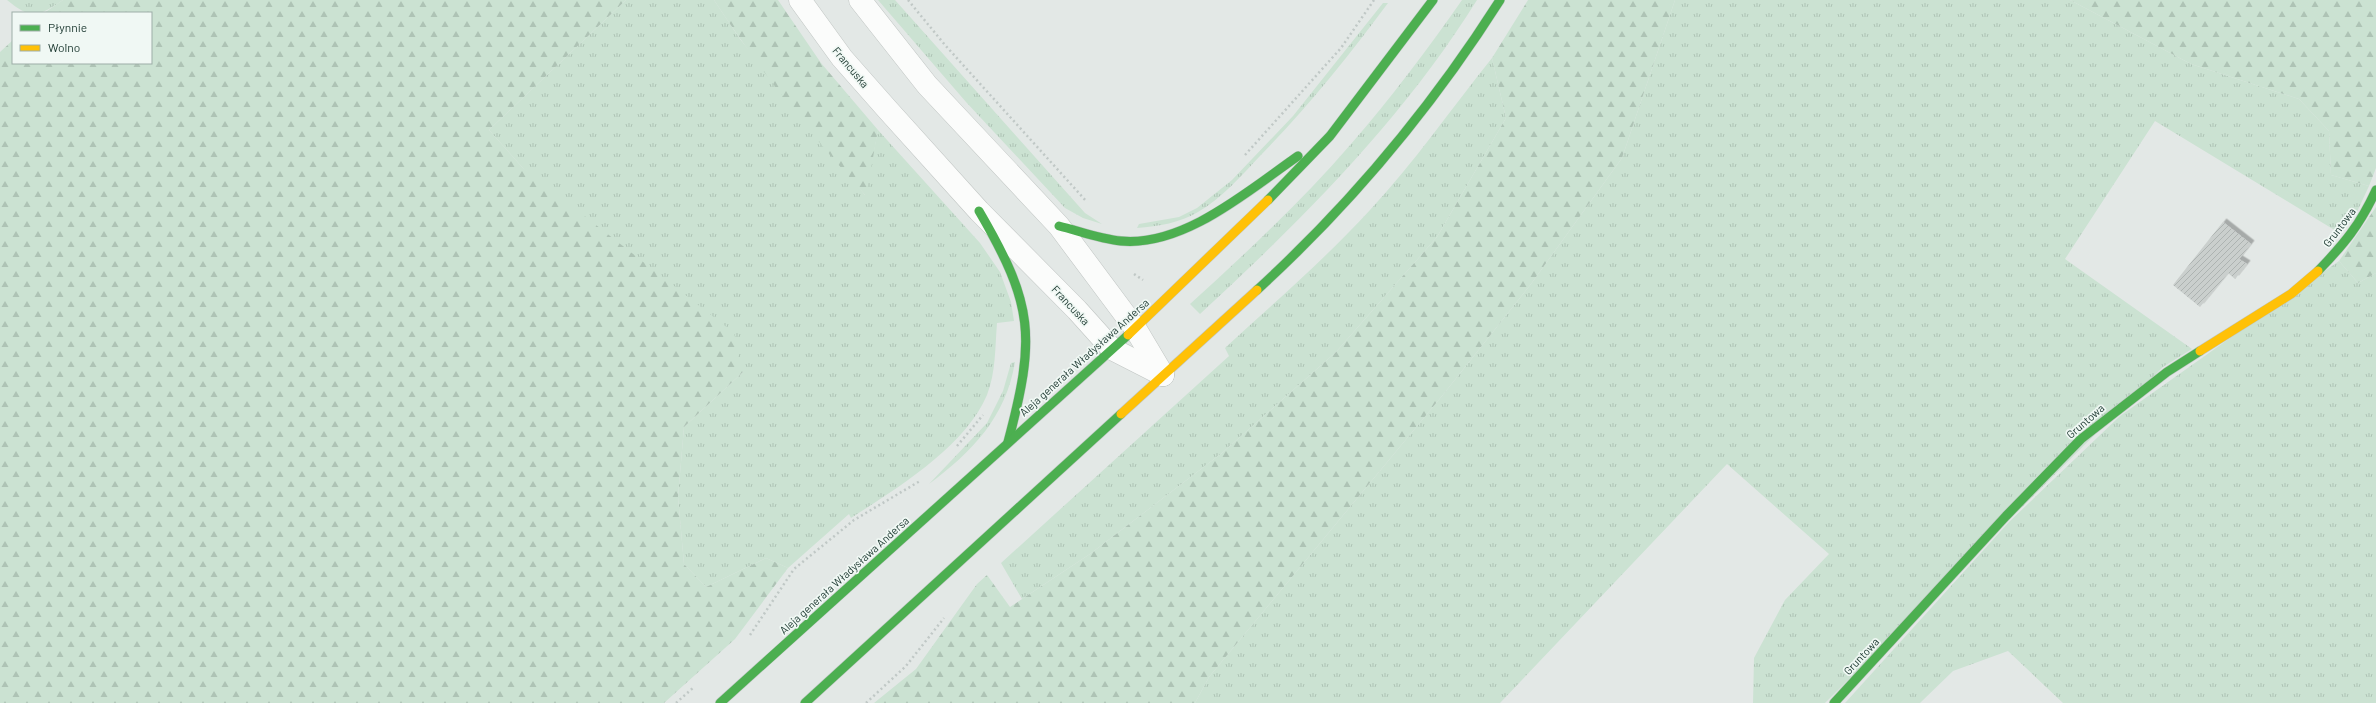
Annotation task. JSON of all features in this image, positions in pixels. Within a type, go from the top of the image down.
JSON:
[{"type":"main road","name":"Aleja generała Władysława Andersa","points":[[720,703],[1112,349],[1247,222],[1330,136],[1433,0]]},
{"type":"main road","points":[[805,703],[1281,268],[1345,203],[1395,147],[1469,49],[1500,0]]},
{"type":"main road","points":[[1059,226],[1123,241],[1178,232],[1204,219],[1330,136]]},
{"type":"main road","name":"Gruntowa","points":[[1834,703],[2006,516],[2081,439],[2167,372],[2264,312],[2297,289],[2318,271],[2345,243],[2364,217],[2376,190]]},
{"type":"main road","points":[[979,211],[1006,260],[1019,293],[1027,337],[1022,391],[1008,442]]},
{"type":"street","name":"Francuska","points":[[800,0],[842,58],[979,211],[1077,310],[1112,349],[1163,375]]},
{"type":"street","points":[[860,0],[927,85],[1059,226],[1135,328],[1163,375]]},
{"type":"path","points":[[908,0],[945,45],[1088,203]]},
{"type":"path","points":[[1243,158],[1341,48],[1374,0]]},
{"type":"path","points":[[952,452],[974,429],[985,413]]},
{"type":"path","points":[[745,641],[794,569],[854,520],[924,478]]},
{"type":"path","points":[[676,703],[699,682]]},
{"type":"green space","points":[[7,0],[63,0],[43,12],[26,12]]},
{"type":"green space","points":[[63,0],[626,0],[489,130],[522,167],[734,333],[743,372],[684,427],[678,497],[684,564],[706,587],[766,558],[788,568],[735,639],[664,703],[0,703],[0,52],[12,41],[12,64],[152,64],[152,12],[45,12]]},
{"type":"green space","points":[[626,0],[714,0],[740,39],[865,195],[878,130],[980,243],[1000,272],[1011,302],[1014,321],[997,323],[994,368],[987,395],[977,414],[963,432],[928,465],[888,494],[851,518],[849,514],[788,568],[766,558],[706,587],[684,564],[678,497],[684,427],[743,372],[522,167],[489,130]]},
{"type":"green space","points":[[714,0],[778,0],[821,63],[878,130],[866,196],[786,101],[731,26]]},
{"type":"green space","points":[[878,0],[895,0],[1085,213],[1102,224],[1083,218],[1065,208],[966,102]]},
{"type":"green space","points":[[1462,0],[1477,0],[1448,44],[1384,127],[1313,205],[1200,314],[1190,304],[1232,266],[1313,186],[1366,127],[1422,55]]},
{"type":"green space","points":[[1528,0],[1675,0],[1622,158],[1531,284],[1442,396],[1209,677],[1195,703],[874,703],[916,669],[977,584],[987,575],[1010,607],[1090,554],[1222,453],[1336,352],[1437,237],[1506,118],[1492,58]]},
{"type":"green space","points":[[1675,0],[2070,0],[2191,64],[2299,99],[2329,131],[2331,175],[2369,186],[2356,214],[2341,234],[2155,121],[2065,259],[2192,349],[2163,367],[1825,703],[1753,703],[1754,658],[1785,600],[1829,554],[1727,464],[1500,703],[1195,703],[1209,677],[1442,396],[1531,284],[1622,158]]},
{"type":"green space","points":[[2070,0],[2376,0],[2376,168],[2369,186],[2331,175],[2329,131],[2299,99],[2191,64]]},
{"type":"green space","points":[[1383,3],[1388,3],[1326,82],[1276,139],[1223,193],[1198,212],[1184,219],[1161,225],[1137,228],[1139,224],[1179,217],[1197,208],[1232,180],[1293,116]]},
{"type":"green space","points":[[1492,58],[1506,118],[1437,237],[1336,352],[1222,453],[1090,554],[1022,599],[1001,563],[1229,356],[1225,348],[1317,263],[1353,228],[1386,192],[1417,155]]},
{"type":"green space","points":[[2376,207],[2376,273],[2358,283],[2339,261]]},
{"type":"green space","points":[[2339,261],[2358,283],[2376,273],[2376,703],[2063,703],[2008,651],[1953,671],[1920,703],[1845,703],[2009,522],[2120,416]]},
{"type":"green space","points":[[1015,362],[1004,400],[985,432],[973,446],[945,472],[929,484],[987,423],[1003,391],[1011,363]]},
{"type":"building","points":[[2223,222],[2251,244],[2239,259],[2247,264],[2235,279],[2228,273],[2200,307],[2173,285]]},
{"type":"traffic: fast","points":[[1268,200],[1330,136],[1433,0]]},
{"type":"traffic: fast","points":[[1257,290],[1325,223],[1388,153],[1447,78],[1500,0]]},
{"type":"traffic: fast","points":[[1059,226],[1097,237],[1121,241],[1145,240],[1168,235],[1192,226],[1215,214],[1298,156]]},
{"type":"traffic: fast","points":[[2318,271],[2351,234],[2364,214],[2376,190]]},
{"type":"traffic: fast","points":[[979,211],[1011,272],[1020,298],[1025,322],[1026,348],[1023,375],[1008,442]]},
{"type":"traffic: fast","points":[[720,703],[1128,335]]},
{"type":"traffic: fast","points":[[1834,703],[2006,516],[2081,439],[2167,372],[2200,351]]},
{"type":"traffic: fast","points":[[805,703],[1121,414]]},
{"type":"traffic: slow","points":[[1128,335],[1268,200]]},
{"type":"traffic: slow","points":[[2200,351],[2291,294],[2318,271]]},
{"type":"traffic: slow","points":[[1121,414],[1257,290]]}]
